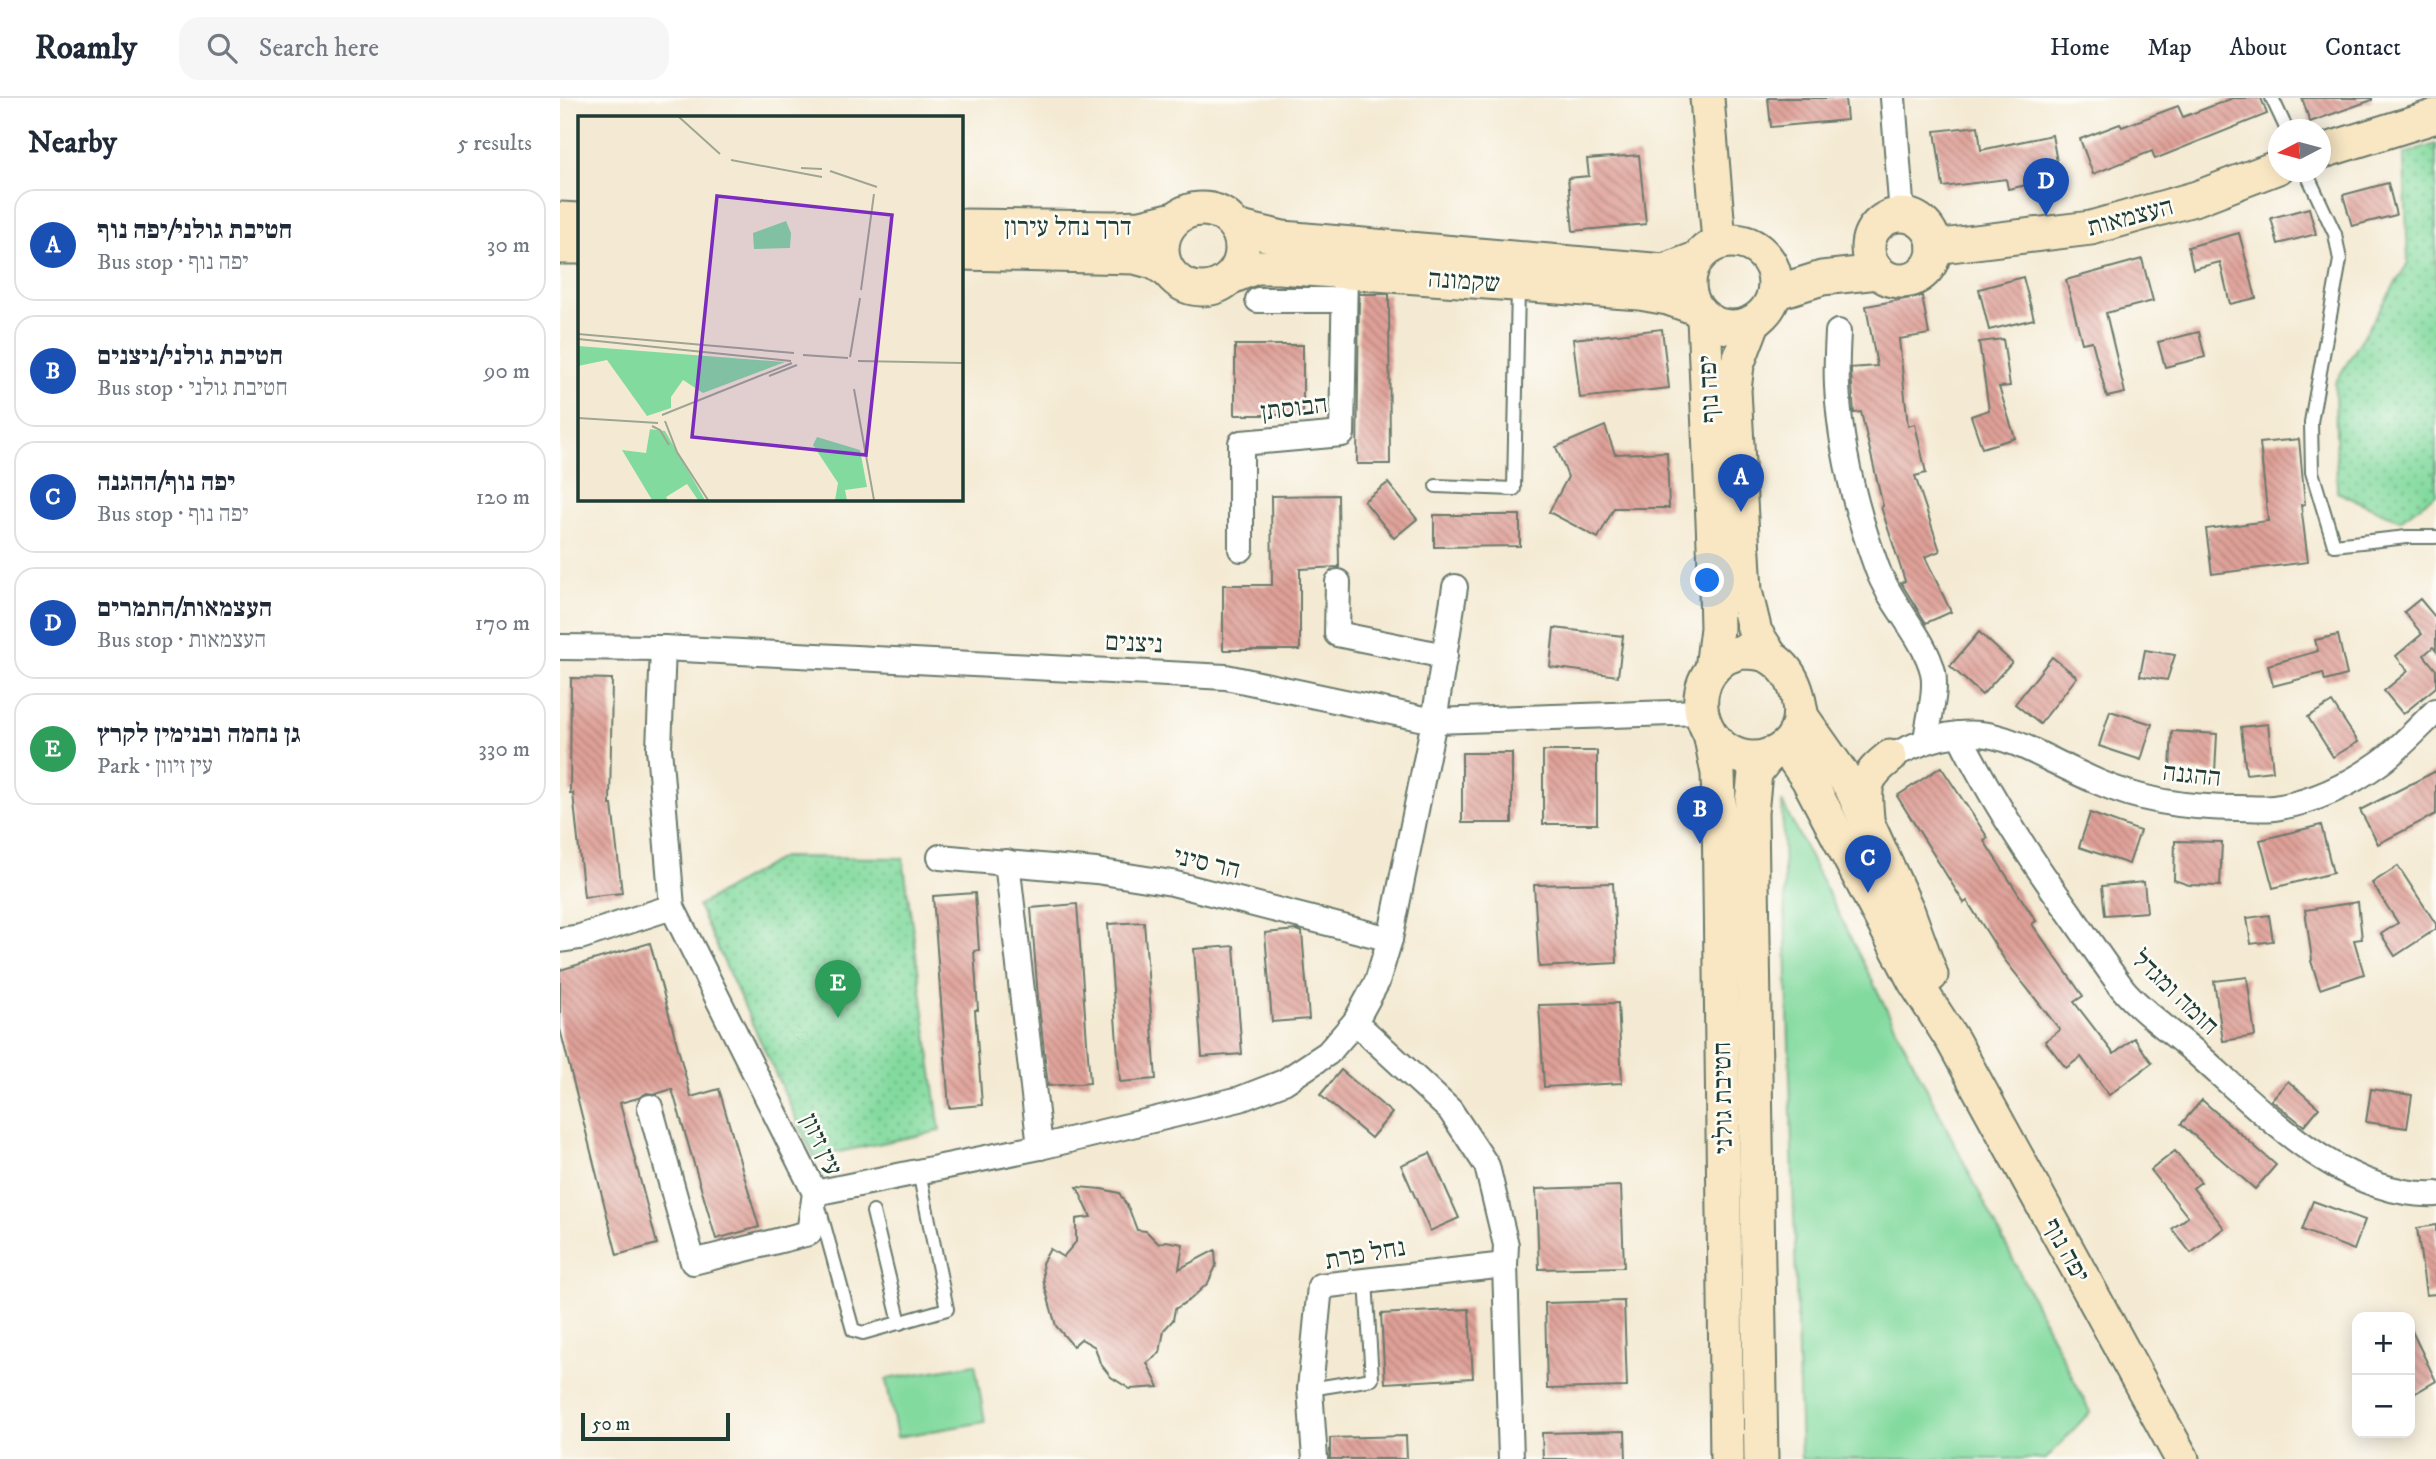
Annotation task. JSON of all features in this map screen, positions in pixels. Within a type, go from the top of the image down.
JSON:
[{"type":"street","points":[[1707,98],[1708,251]]},
{"type":"street","points":[[1894,98],[1901,202],[1907,215]]},
{"type":"street","points":[[2331,149],[2436,116]]},
{"type":"street","name":"העצמאות","points":[[1934,247],[2091,228],[2197,198],[2268,171]]},
{"type":"street","points":[[1210,208],[1223,213],[1236,227],[1240,233],[1242,256],[1231,277],[1221,285],[1195,289],[1183,285],[1168,271],[1161,253],[1162,241],[1166,229],[1185,211],[1210,208]]},
{"type":"street","points":[[1907,215],[1926,226],[1934,247],[1933,258],[1919,276],[1909,280],[1887,279],[1873,259],[1870,235],[1885,219],[1907,215]]},
{"type":"street","points":[[560,219],[578,220]]},
{"type":"street","name":"דרך נחל עירון","points":[[962,226],[1127,228],[1174,219]]},
{"type":"street","name":"שקמונה","points":[[1236,227],[1283,237],[1518,271],[1668,298],[1700,313]]},
{"type":"street","points":[[1733,240],[1747,243],[1759,250],[1768,260],[1774,283],[1764,313],[1753,323],[1724,327],[1700,313],[1690,296],[1689,283],[1690,271],[1708,251],[1733,240]]},
{"type":"street","points":[[560,247],[578,247]]},
{"type":"street","name":"שקמונה","points":[[1231,277],[1256,267],[1344,286],[1518,271],[1664,271],[1708,251]]},
{"type":"street","name":"דרך נחל עירון","points":[[962,253],[1135,257],[1154,262],[1168,271]]},
{"type":"street","points":[[1774,283],[1822,278],[1873,259]]},
{"type":"street","points":[[1258,300],[1344,286]]},
{"type":"street","name":"הבוסתן","points":[[1241,550],[1241,443],[1342,434],[1344,286]]},
{"type":"street","name":"יפה נוף","points":[[1700,313],[1717,602],[1712,669]]},
{"type":"street","name":"יפה נוף","points":[[1753,323],[1737,365],[1734,390],[1745,591],[1755,632],[1772,658]]},
{"type":"street","points":[[1838,332],[1837,387],[1850,476],[1860,516],[1878,572],[1933,671],[1934,686],[1926,741]]},
{"type":"street","points":[[1338,582],[1337,634],[1445,656]]},
{"type":"street","points":[[815,1193],[1040,1147],[1240,1099],[1284,1082],[1328,1052],[1355,1022],[1377,982],[1390,939],[1434,721],[1455,587]]},
{"type":"street","name":"ניצנים","points":[[560,647],[663,648],[1226,677],[1434,721],[1706,725]]},
{"type":"street","name":"עין זיוון","points":[[650,1107],[692,1262],[809,1233],[815,1193],[672,907],[659,748],[663,648]]},
{"type":"street","points":[[1741,652],[1758,652],[1772,658],[1789,674],[1796,687],[1799,703],[1798,726],[1792,739],[1776,752],[1759,758],[1743,757],[1726,750],[1706,725],[1702,688],[1712,669],[1723,658],[1741,652]]},
{"type":"street","name":"יפה נוף","points":[[1799,703],[1802,717],[1852,787],[1908,912],[1953,1041]]},
{"type":"street","name":"ההגנה","points":[[1890,757],[1937,737],[1986,734],[2014,741],[2100,783],[2154,801],[2200,808],[2279,808],[2318,797],[2347,783],[2382,761],[2436,711]]},
{"type":"street","name":"חטיבת גולני","points":[[1706,725],[1718,773],[1727,1459]]},
{"type":"street","name":"חומה ומגדל","points":[[1959,734],[2017,840],[2125,991],[2291,1137],[2329,1161],[2382,1187],[2418,1195],[2436,1194]]},
{"type":"street","points":[[1824,745],[1860,757],[1890,757]]},
{"type":"street","name":"יפה נוף","points":[[1776,752],[1790,753],[1808,779],[1915,982],[1953,1041],[2182,1459]]},
{"type":"street","name":"חטיבת גולני","points":[[1761,1459],[1752,813],[1755,773],[1776,752]]},
{"type":"street","points":[[1867,821],[1867,781],[1874,770],[1890,757]]},
{"type":"street","name":"הר סיני","points":[[940,857],[1007,862],[1172,883],[1390,939]]},
{"type":"street","points":[[1007,862],[1040,1147]]},
{"type":"street","points":[[560,940],[580,937],[672,907]]},
{"type":"street","points":[[1355,1022],[1450,1110],[1487,1166],[1506,1245],[1511,1459]]},
{"type":"street","name":"נחל פרת","points":[[1315,1459],[1310,1388],[1320,1286],[1505,1265]]},
{"type":"lane","points":[[2272,98],[2282,119]]},
{"type":"lane","points":[[2311,182],[2335,234],[2340,260],[2311,422],[2312,472],[2334,545],[2407,537],[2436,537]]},
{"type":"lane","points":[[1436,486],[1514,489],[1518,271]]},
{"type":"lane","points":[[815,1193],[853,1330],[863,1333],[947,1309],[919,1171]]},
{"type":"lane","points":[[873,1212],[900,1323]]},
{"type":"lane","points":[[1310,1388],[1372,1378],[1366,1280]]},
{"type":"green space","points":[[2436,144],[2436,494],[2400,520],[2337,492],[2335,383],[2408,263],[2404,154]]},
{"type":"green space","points":[[1782,802],[2090,1412],[2046,1459],[1801,1459]]},
{"type":"green space","points":[[782,857],[903,858],[940,1131],[814,1157],[698,906]]},
{"type":"green space","points":[[975,1364],[985,1422],[897,1437],[886,1379]]},
{"type":"building","points":[[1768,98],[1845,98],[1847,120],[1771,127]]},
{"type":"building","points":[[2233,98],[2261,98],[2267,114],[2155,159],[2152,151],[2093,174],[2080,139],[2178,106],[2183,117]]},
{"type":"building","points":[[2302,98],[2372,98],[2318,119],[2309,119]]},
{"type":"building","points":[[1978,126],[1981,150],[2052,135],[2060,178],[2008,189],[2006,179],[1943,187],[1935,131]]},
{"type":"building","points":[[1639,155],[1646,224],[1573,231],[1568,178],[1589,176],[1587,159]]},
{"type":"building","points":[[2388,183],[2396,215],[2352,226],[2343,195]]},
{"type":"building","points":[[2309,208],[2316,234],[2278,244],[2271,218]]},
{"type":"building","points":[[2239,233],[2256,298],[2230,304],[2220,262],[2193,269],[2188,247]]},
{"type":"building","points":[[2142,259],[2153,301],[2106,313],[2125,393],[2107,397],[2092,341],[2082,343],[2066,280]]},
{"type":"building","points":[[2023,277],[2034,319],[1989,330],[1979,289]]},
{"type":"building","points":[[1359,294],[1389,294],[1390,464],[1357,464]]},
{"type":"building","points":[[1922,296],[1929,334],[1899,339],[1908,426],[1915,424],[1926,473],[1915,476],[1940,551],[1925,557],[1951,612],[1926,623],[1901,583],[1905,581],[1881,507],[1883,506],[1861,412],[1854,413],[1851,372],[1851,368],[1877,366],[1866,306]]},
{"type":"building","points":[[1662,329],[1669,388],[1580,398],[1573,339]]},
{"type":"building","points":[[2199,332],[2205,357],[2165,367],[2158,342]]},
{"type":"building","points":[[2003,339],[2010,386],[1999,387],[2015,438],[1982,448],[1971,416],[1989,410],[1979,342]]},
{"type":"building","points":[[1235,345],[1303,345],[1303,415],[1235,415]]},
{"type":"building","points":[[1605,426],[1615,454],[1667,452],[1669,508],[1614,508],[1598,538],[1549,512],[1568,477],[1556,447]]},
{"type":"building","points":[[2299,439],[2305,504],[2301,505],[2308,562],[2212,574],[2206,529],[2268,521],[2260,443]]},
{"type":"building","points":[[1388,483],[1417,519],[1394,538],[1364,501]]},
{"type":"building","points":[[1338,495],[1339,567],[1300,569],[1300,650],[1223,650],[1223,585],[1272,585],[1271,496]]},
{"type":"building","points":[[1434,515],[1520,515],[1520,546],[1434,547]]},
{"type":"building","points":[[2420,599],[2436,618],[2436,651],[2433,647],[2424,655],[2436,670],[2436,687],[2403,714],[2384,691],[2408,671],[2396,656],[2422,634],[2404,612]]},
{"type":"building","points":[[1554,628],[1623,636],[1618,676],[1550,667]]},
{"type":"building","points":[[1979,632],[2012,662],[1982,695],[1950,666]]},
{"type":"building","points":[[2338,635],[2347,675],[2325,681],[2323,673],[2273,686],[2268,665],[2318,651],[2315,640]]},
{"type":"building","points":[[2145,650],[2175,655],[2167,680],[2140,676]]},
{"type":"building","points":[[2052,657],[2077,677],[2040,724],[2015,704]]},
{"type":"building","points":[[571,678],[612,679],[610,805],[622,893],[584,897],[573,793],[570,793]]},
{"type":"building","points":[[2332,702],[2358,742],[2333,757],[2308,717]]},
{"type":"building","points":[[2110,711],[2152,724],[2141,760],[2099,746]]},
{"type":"building","points":[[2268,724],[2273,771],[2246,774],[2241,727]]},
{"type":"building","points":[[2172,731],[2217,734],[2215,772],[2170,769]]},
{"type":"building","points":[[1543,751],[1597,751],[1597,824],[1543,824]]},
{"type":"building","points":[[1462,753],[1512,753],[1512,823],[1462,823]]},
{"type":"building","points":[[1941,767],[1988,838],[1984,841],[2036,921],[2032,924],[2083,996],[2074,1002],[2114,1054],[2134,1038],[2152,1063],[2109,1095],[2081,1057],[2066,1068],[2045,1041],[2060,1030],[2004,959],[1967,901],[1964,903],[1897,796]]},
{"type":"building","points":[[2436,771],[2436,814],[2378,844],[2360,810]]},
{"type":"building","points":[[2090,813],[2140,831],[2129,864],[2079,847]]},
{"type":"building","points":[[2321,825],[2333,873],[2273,888],[2260,840]]},
{"type":"building","points":[[2175,841],[2222,842],[2220,886],[2189,885],[2174,880]]},
{"type":"building","points":[[2398,866],[2436,924],[2436,929],[2395,956],[2381,934],[2398,923],[2372,883]]},
{"type":"building","points":[[2144,882],[2147,912],[2105,915],[2102,886]]},
{"type":"building","points":[[1613,883],[1617,963],[1539,967],[1534,885]]},
{"type":"building","points":[[975,893],[979,950],[974,951],[978,1010],[975,1010],[982,1105],[949,1108],[933,896]]},
{"type":"building","points":[[2358,902],[2362,939],[2354,940],[2364,974],[2320,989],[2311,961],[2305,910]]},
{"type":"building","points":[[1077,904],[1090,1083],[1048,1086],[1031,908]]},
{"type":"building","points":[[2269,915],[2273,941],[2251,944],[2247,918]]},
{"type":"building","points":[[1144,922],[1156,1079],[1120,1082],[1108,924]]},
{"type":"building","points":[[1297,930],[1302,932],[1309,1019],[1272,1022],[1265,933]]},
{"type":"building","points":[[650,943],[691,1097],[719,1089],[759,1227],[716,1239],[672,1089],[656,1094],[647,1093],[620,1103],[657,1244],[617,1255],[560,1029],[560,970]]},
{"type":"building","points":[[1234,946],[1242,1054],[1202,1057],[1194,949]]},
{"type":"building","points":[[2247,977],[2255,1036],[2223,1041],[2214,981]]},
{"type":"building","points":[[1618,1003],[1622,1083],[1544,1087],[1539,1005]]},
{"type":"building","points":[[1341,1070],[1392,1113],[1371,1138],[1320,1095]]},
{"type":"building","points":[[2288,1081],[2319,1108],[2304,1126],[2271,1100]]},
{"type":"building","points":[[2371,1089],[2412,1095],[2407,1128],[2366,1122]]},
{"type":"building","points":[[2202,1100],[2276,1165],[2255,1189],[2181,1124]]},
{"type":"building","points":[[2175,1151],[2201,1182],[2193,1188],[2224,1228],[2191,1253],[2172,1229],[2188,1217],[2151,1170]]},
{"type":"building","points":[[1430,1153],[1459,1218],[1430,1231],[1401,1165]]},
{"type":"building","points":[[1621,1186],[1624,1267],[1539,1269],[1536,1189]]},
{"type":"building","points":[[1077,1187],[1119,1193],[1137,1230],[1146,1231],[1159,1244],[1166,1241],[1183,1244],[1179,1269],[1215,1250],[1216,1266],[1208,1283],[1175,1309],[1173,1320],[1164,1330],[1160,1353],[1147,1363],[1159,1387],[1130,1389],[1111,1377],[1100,1363],[1095,1347],[1081,1339],[1073,1346],[1056,1326],[1044,1284],[1042,1263],[1050,1249],[1063,1257],[1076,1242],[1076,1219],[1091,1217]]},
{"type":"building","points":[[2313,1201],[2365,1220],[2354,1250],[2302,1230]]},
{"type":"building","points":[[2436,1225],[2436,1294],[2426,1295],[2417,1228]]},
{"type":"building","points":[[1624,1301],[1627,1387],[1547,1389],[1545,1303]]},
{"type":"building","points":[[1469,1309],[1473,1378],[1385,1383],[1381,1314]]},
{"type":"building","points":[[2415,1337],[2436,1381],[2415,1393]]},
{"type":"building","points":[[1625,1431],[1626,1459],[1543,1459],[1542,1433]]},
{"type":"building","points":[[1406,1436],[1407,1459],[1330,1459],[1330,1438]]},
{"type":"place","name":"העצמאות/התמרים","points":[[2046,216]]},
{"type":"place","name":"חטיבת גולני/יפה נוף","points":[[1741,512]]},
{"type":"place","name":"חטיבת גולני/ניצנים","points":[[1700,844]]},
{"type":"place","name":"יפה נוף/ההגנה","points":[[1868,893]]},
{"type":"place","name":"גן נחמה ובנימין לקרץ","points":[[838,1018]]}]
